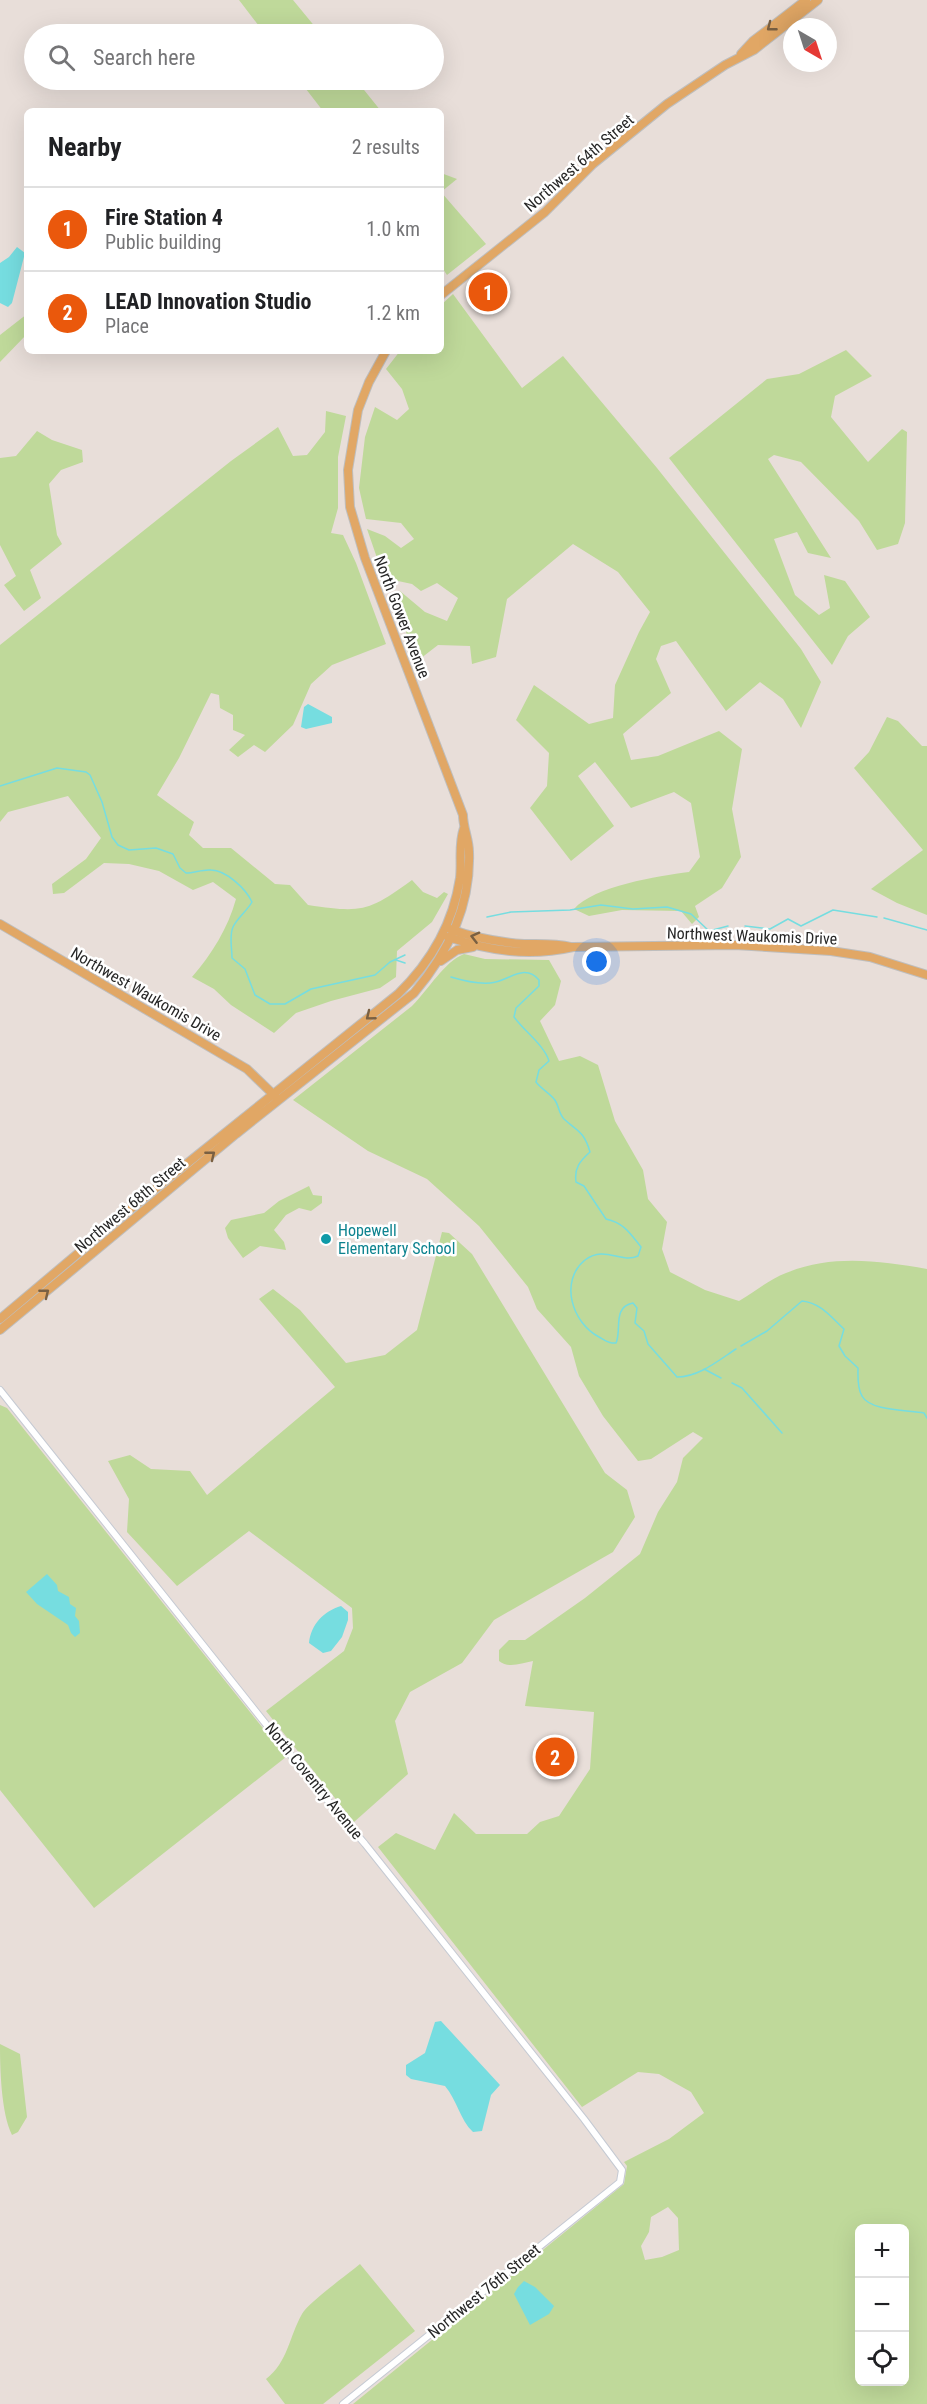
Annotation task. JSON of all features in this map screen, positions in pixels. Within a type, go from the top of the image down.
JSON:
[{"type":"main road","name":"Northwest 64th Street","points":[[738,57],[753,41],[806,0]]},
{"type":"main road","name":"Northwest 64th Street","points":[[444,293],[545,212],[593,164],[667,104],[738,57],[754,50],[818,0]]},
{"type":"main road","name":"North Gower Avenue","points":[[276,1097],[414,993],[438,964],[464,898],[469,873],[468,839],[458,800],[355,528],[350,507],[348,470],[358,410],[369,382],[384,354]]},
{"type":"main road","name":"Northwest Waukomis Drive","points":[[0,924],[247,1069],[276,1097]]},
{"type":"main road","name":"Northwest Waukomis Drive","points":[[449,933],[477,947],[516,953],[573,947],[735,945],[831,951],[870,957],[927,975]]},
{"type":"main road","name":"Northwest Waukomis Drive","points":[[449,933],[505,942],[559,944],[573,947]]},
{"type":"main road","points":[[276,1097],[398,994],[414,978],[449,933]]},
{"type":"main road","points":[[438,964],[457,950],[477,947]]},
{"type":"main road","name":"Northwest 68th Street","points":[[0,1319],[276,1097]]},
{"type":"main road","name":"Northwest 68th Street","points":[[0,1330],[233,1131]]},
{"type":"street","name":"North Coventry Avenue","points":[[0,1390],[584,2118],[620,2165],[622,2175]]},
{"type":"street","name":"Northwest 76th Street","points":[[343,2404],[620,2182],[622,2175]]},
{"type":"green space","points":[[239,0],[293,0],[313,24],[257,24]]},
{"type":"green space","points":[[307,90],[364,90],[379,108],[321,108]]},
{"type":"green space","points":[[444,174],[457,179],[444,190]]},
{"type":"green space","points":[[444,195],[486,244],[447,275],[444,270]]},
{"type":"green space","points":[[453,294],[522,388],[563,356],[657,468],[801,649],[821,682],[801,728],[783,699],[760,682],[726,711],[676,641],[661,646],[656,659],[671,693],[623,734],[631,760],[658,756],[719,731],[742,749],[732,809],[741,857],[722,888],[695,906],[699,917],[692,924],[681,911],[622,910],[589,916],[574,909],[583,901],[611,888],[644,879],[689,872],[700,857],[691,803],[674,792],[631,808],[595,762],[578,776],[614,826],[571,861],[530,808],[547,786],[549,753],[516,720],[534,685],[589,724],[613,718],[615,685],[650,612],[618,572],[573,544],[507,599],[496,657],[472,664],[470,646],[438,645],[416,662],[394,596],[400,591],[425,612],[447,621],[458,598],[437,583],[421,591],[412,584],[384,578],[367,529],[385,536],[401,548],[414,539],[401,523],[366,519],[359,488],[365,437],[375,407],[397,420],[409,409],[402,389],[386,369],[398,354],[444,354],[444,302]]},
{"type":"green space","points":[[24,316],[24,337],[0,362],[0,335]]},
{"type":"green space","points":[[846,350],[872,376],[835,396],[831,417],[868,462],[902,429],[907,432],[905,523],[898,544],[877,550],[859,521],[801,462],[774,455],[768,459],[831,558],[808,553],[797,532],[774,539],[795,595],[819,615],[830,608],[824,575],[845,581],[870,617],[848,636],[832,665],[669,458],[767,379],[799,374]]},
{"type":"green space","points":[[326,411],[346,416],[338,457],[338,508],[331,533],[343,535],[356,563],[386,644],[332,665],[311,684],[293,725],[265,752],[254,745],[238,757],[229,750],[245,735],[233,730],[233,715],[220,708],[219,695],[211,693],[179,758],[157,795],[194,822],[189,835],[203,848],[231,848],[275,884],[290,885],[308,905],[341,909],[364,908],[385,899],[412,880],[423,892],[437,898],[444,892],[448,894],[432,922],[397,951],[396,977],[380,988],[296,1013],[274,1033],[231,1005],[214,989],[192,977],[218,940],[229,920],[236,899],[213,882],[193,890],[159,871],[129,864],[104,863],[64,893],[53,894],[52,884],[86,859],[101,838],[68,796],[8,812],[0,822],[0,645],[231,461],[278,427],[293,456],[307,455],[325,432]]},
{"type":"green space","points":[[37,431],[52,440],[82,450],[83,462],[61,470],[49,484],[57,535],[62,544],[30,570],[41,598],[24,611],[4,585],[16,576],[0,545],[0,458],[16,456]]},
{"type":"green space","points":[[887,717],[898,721],[922,746],[927,746],[927,915],[871,889],[923,850],[854,768],[869,752]]},
{"type":"green space","points":[[464,954],[485,959],[549,960],[561,981],[555,1005],[540,1021],[559,1061],[580,1056],[598,1065],[615,1121],[643,1170],[648,1199],[667,1222],[662,1249],[670,1272],[705,1290],[739,1301],[780,1276],[821,1263],[874,1262],[927,1269],[927,2404],[353,2404],[624,2184],[627,2166],[624,2162],[669,2139],[704,2113],[691,2092],[659,2074],[638,2072],[582,2107],[378,1847],[396,1833],[435,1850],[454,1813],[476,1834],[527,1834],[540,1822],[559,1816],[590,1769],[594,1712],[525,1706],[533,1661],[507,1665],[499,1661],[499,1650],[509,1640],[525,1640],[585,1598],[640,1554],[658,1512],[677,1482],[683,1458],[703,1438],[693,1432],[651,1459],[638,1461],[603,1416],[579,1376],[571,1347],[537,1309],[528,1287],[479,1226],[427,1179],[368,1151],[293,1100],[412,1006],[450,963]],"holes":[[[668,2207],[678,2218],[679,2250],[662,2257],[645,2260],[641,2246],[649,2232],[651,2217]]]},
{"type":"green space","points":[[309,1186],[313,1195],[322,1196],[322,1203],[311,1211],[299,1208],[286,1215],[274,1230],[284,1242],[286,1250],[260,1246],[243,1258],[228,1238],[225,1228],[231,1220],[264,1213],[279,1201]]},
{"type":"green space","points":[[442,1232],[449,1233],[472,1254],[605,1473],[627,1490],[635,1517],[613,1552],[494,1620],[462,1663],[410,1692],[395,1721],[408,1774],[354,1822],[266,1711],[344,1651],[353,1628],[352,1608],[249,1531],[177,1586],[127,1532],[129,1499],[108,1461],[130,1455],[151,1469],[190,1471],[207,1495],[335,1387],[259,1299],[273,1289],[300,1310],[346,1363],[385,1355],[417,1330]]},
{"type":"green space","points":[[0,1405],[7,1408],[286,1757],[94,1908],[0,1790]]},
{"type":"green space","points":[[0,2044],[20,2054],[27,2117],[18,2132],[12,2135],[3,2103]]},
{"type":"green space","points":[[360,2264],[415,2331],[323,2404],[285,2404],[266,2379],[284,2357],[306,2309]]},
{"type":"water","points":[[17,247],[24,252],[12,303],[8,307],[0,303],[0,263]]},
{"type":"water","points":[[308,704],[332,717],[332,723],[306,729],[301,727],[304,707]]},
{"type":"water","points":[[47,1574],[57,1585],[58,1591],[69,1597],[70,1604],[76,1608],[75,1616],[79,1621],[80,1633],[75,1637],[68,1625],[37,1604],[26,1592]]},
{"type":"water","points":[[341,1606],[348,1612],[348,1620],[342,1637],[331,1651],[323,1653],[309,1643],[312,1630],[319,1619],[329,1611]]},
{"type":"water","points":[[441,2021],[500,2085],[491,2095],[482,2131],[473,2132],[445,2086],[411,2079],[406,2075],[406,2065],[425,2053],[435,2022]]},
{"type":"water","points":[[524,2281],[535,2287],[554,2306],[549,2314],[530,2325],[514,2294]]},
{"type":"waterway","points":[[0,786],[57,768],[86,772],[90,775],[102,802],[112,837],[118,845],[129,850],[156,848],[173,854],[180,868],[186,873],[211,870],[223,873],[235,881],[252,902],[233,927],[232,958],[245,969],[255,995],[270,1004],[285,1004],[311,989],[375,975],[390,962],[405,955]]},
{"type":"waterway","points":[[487,917],[511,912],[570,910],[601,905],[633,909],[667,907],[691,914],[709,931],[728,926]]},
{"type":"waterway","points":[[745,926],[770,929],[788,919],[801,926],[833,910],[877,917]]},
{"type":"waterway","points":[[884,918],[927,930]]},
{"type":"waterway","points":[[396,960],[405,963]]},
{"type":"waterway","points":[[451,977],[470,982],[490,983],[516,974],[528,973],[539,980],[539,986],[516,1008],[514,1017],[547,1055],[549,1061],[539,1070],[536,1082],[555,1100],[562,1117],[580,1132],[588,1145],[590,1152],[578,1165],[576,1182],[584,1186],[606,1219],[622,1226],[641,1247],[638,1256],[625,1258],[599,1254],[585,1260],[577,1269],[572,1279],[572,1301],[582,1322],[599,1337],[616,1343],[622,1309],[633,1303],[637,1308],[635,1323],[644,1331],[648,1344],[677,1377],[701,1371],[736,1349]]},
{"type":"waterway","points":[[741,1346],[767,1331],[802,1301],[809,1302],[825,1311],[844,1329],[839,1346],[845,1356],[858,1368],[859,1389],[866,1401],[890,1409],[924,1413],[927,1418]]},
{"type":"waterway","points":[[704,1369],[721,1378]]},
{"type":"waterway","points":[[732,1383],[742,1388],[782,1433]]},
{"type":"place","name":"Fire Station 4","points":[[488,292]]},
{"type":"place","name":"Hopewell Elementary School","points":[[326,1239]]},
{"type":"place","name":"LEAD Innovation Studio","points":[[555,1757]]}]
